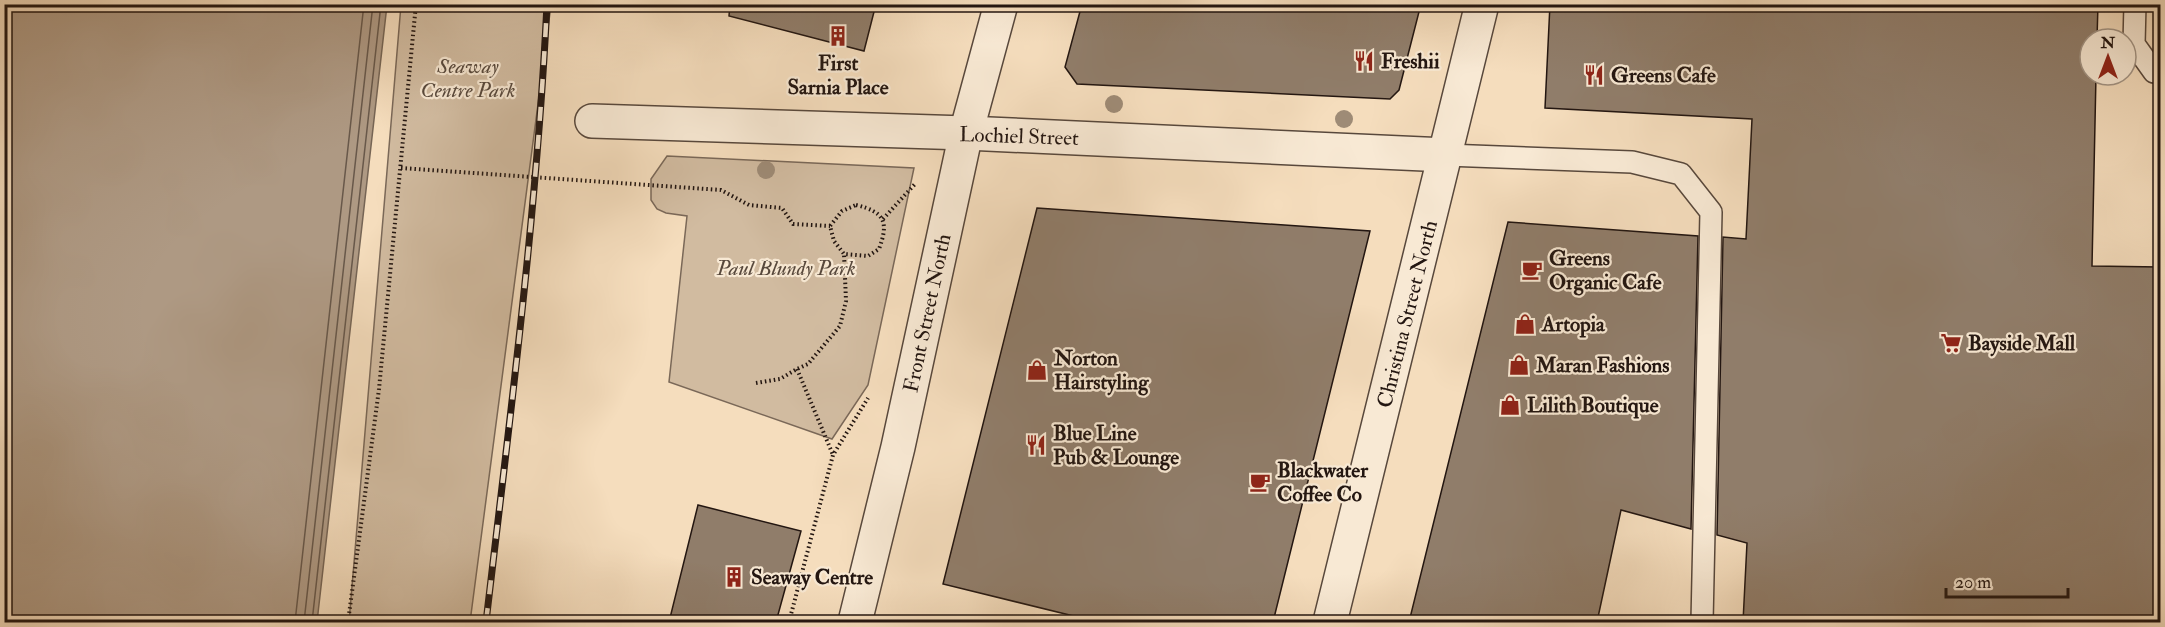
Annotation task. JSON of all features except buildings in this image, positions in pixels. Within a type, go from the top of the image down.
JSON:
[{"type":"street","name":"Front Street North","points":[[855,622],[898,447],[966,133],[1001,4]]},
{"type":"street","name":"Christina Street North","points":[[1330,622],[1482,4]]},
{"type":"street","name":"Lochiel Street","points":[[592,121],[966,133],[1446,156]]},
{"type":"lane","points":[[2134,4],[2134,44],[2154,72],[2160,72]]},
{"type":"lane","points":[[1446,156],[1632,162],[1681,174],[1712,212],[1702,622]]},
{"type":"path","points":[[348,622],[380,389],[416,4]]},
{"type":"path","points":[[401,168],[721,190],[749,205],[782,208],[793,224],[830,226]]},
{"type":"path","points":[[883,219],[919,180]]},
{"type":"path","points":[[830,226],[842,211],[856,205],[877,212],[883,219],[884,227],[879,249],[868,256],[844,254]]},
{"type":"path","points":[[756,383],[780,379],[808,364],[840,326],[846,301],[844,254],[834,241],[830,226]]},
{"type":"path","points":[[797,369],[833,455]]},
{"type":"path","points":[[789,622],[833,455],[873,390]]},
{"type":"green space","name":"Seaway Centre Park","points":[[401,5],[551,5],[470,622],[349,622]]},
{"type":"green space","name":"Paul Blundy Park","points":[[667,156],[914,168],[868,385],[832,439],[669,382],[687,216],[666,213],[657,209],[651,200],[651,179]]},
{"type":"water","points":[[4,5],[387,5],[317,622],[5,622]]},
{"type":"railway","points":[[486,622],[530,236],[547,4]]},
{"type":"place","name":"First Sarnia Place","points":[[838,36]]},
{"type":"place","name":"Freshii","points":[[1364,61]]},
{"type":"place","name":"Greens Cafe","points":[[1594,75]]},
{"type":"place","name":"Greens Organic Cafe","points":[[1532,270]]},
{"type":"place","name":"Artopia","points":[[1525,324]]},
{"type":"place","name":"Bayside Mall","points":[[1951,343]]},
{"type":"place","name":"Maran Fashions","points":[[1519,365]]},
{"type":"place","name":"Norton Hairstyling","points":[[1037,370]]},
{"type":"place","name":"Lilith Boutique","points":[[1510,405]]},
{"type":"place","name":"Blue Line Pub & Lounge","points":[[1036,445]]},
{"type":"place","name":"Blackwater Coffee Co","points":[[1260,482]]},
{"type":"place","name":"Seaway Centre","points":[[734,577]]}]
